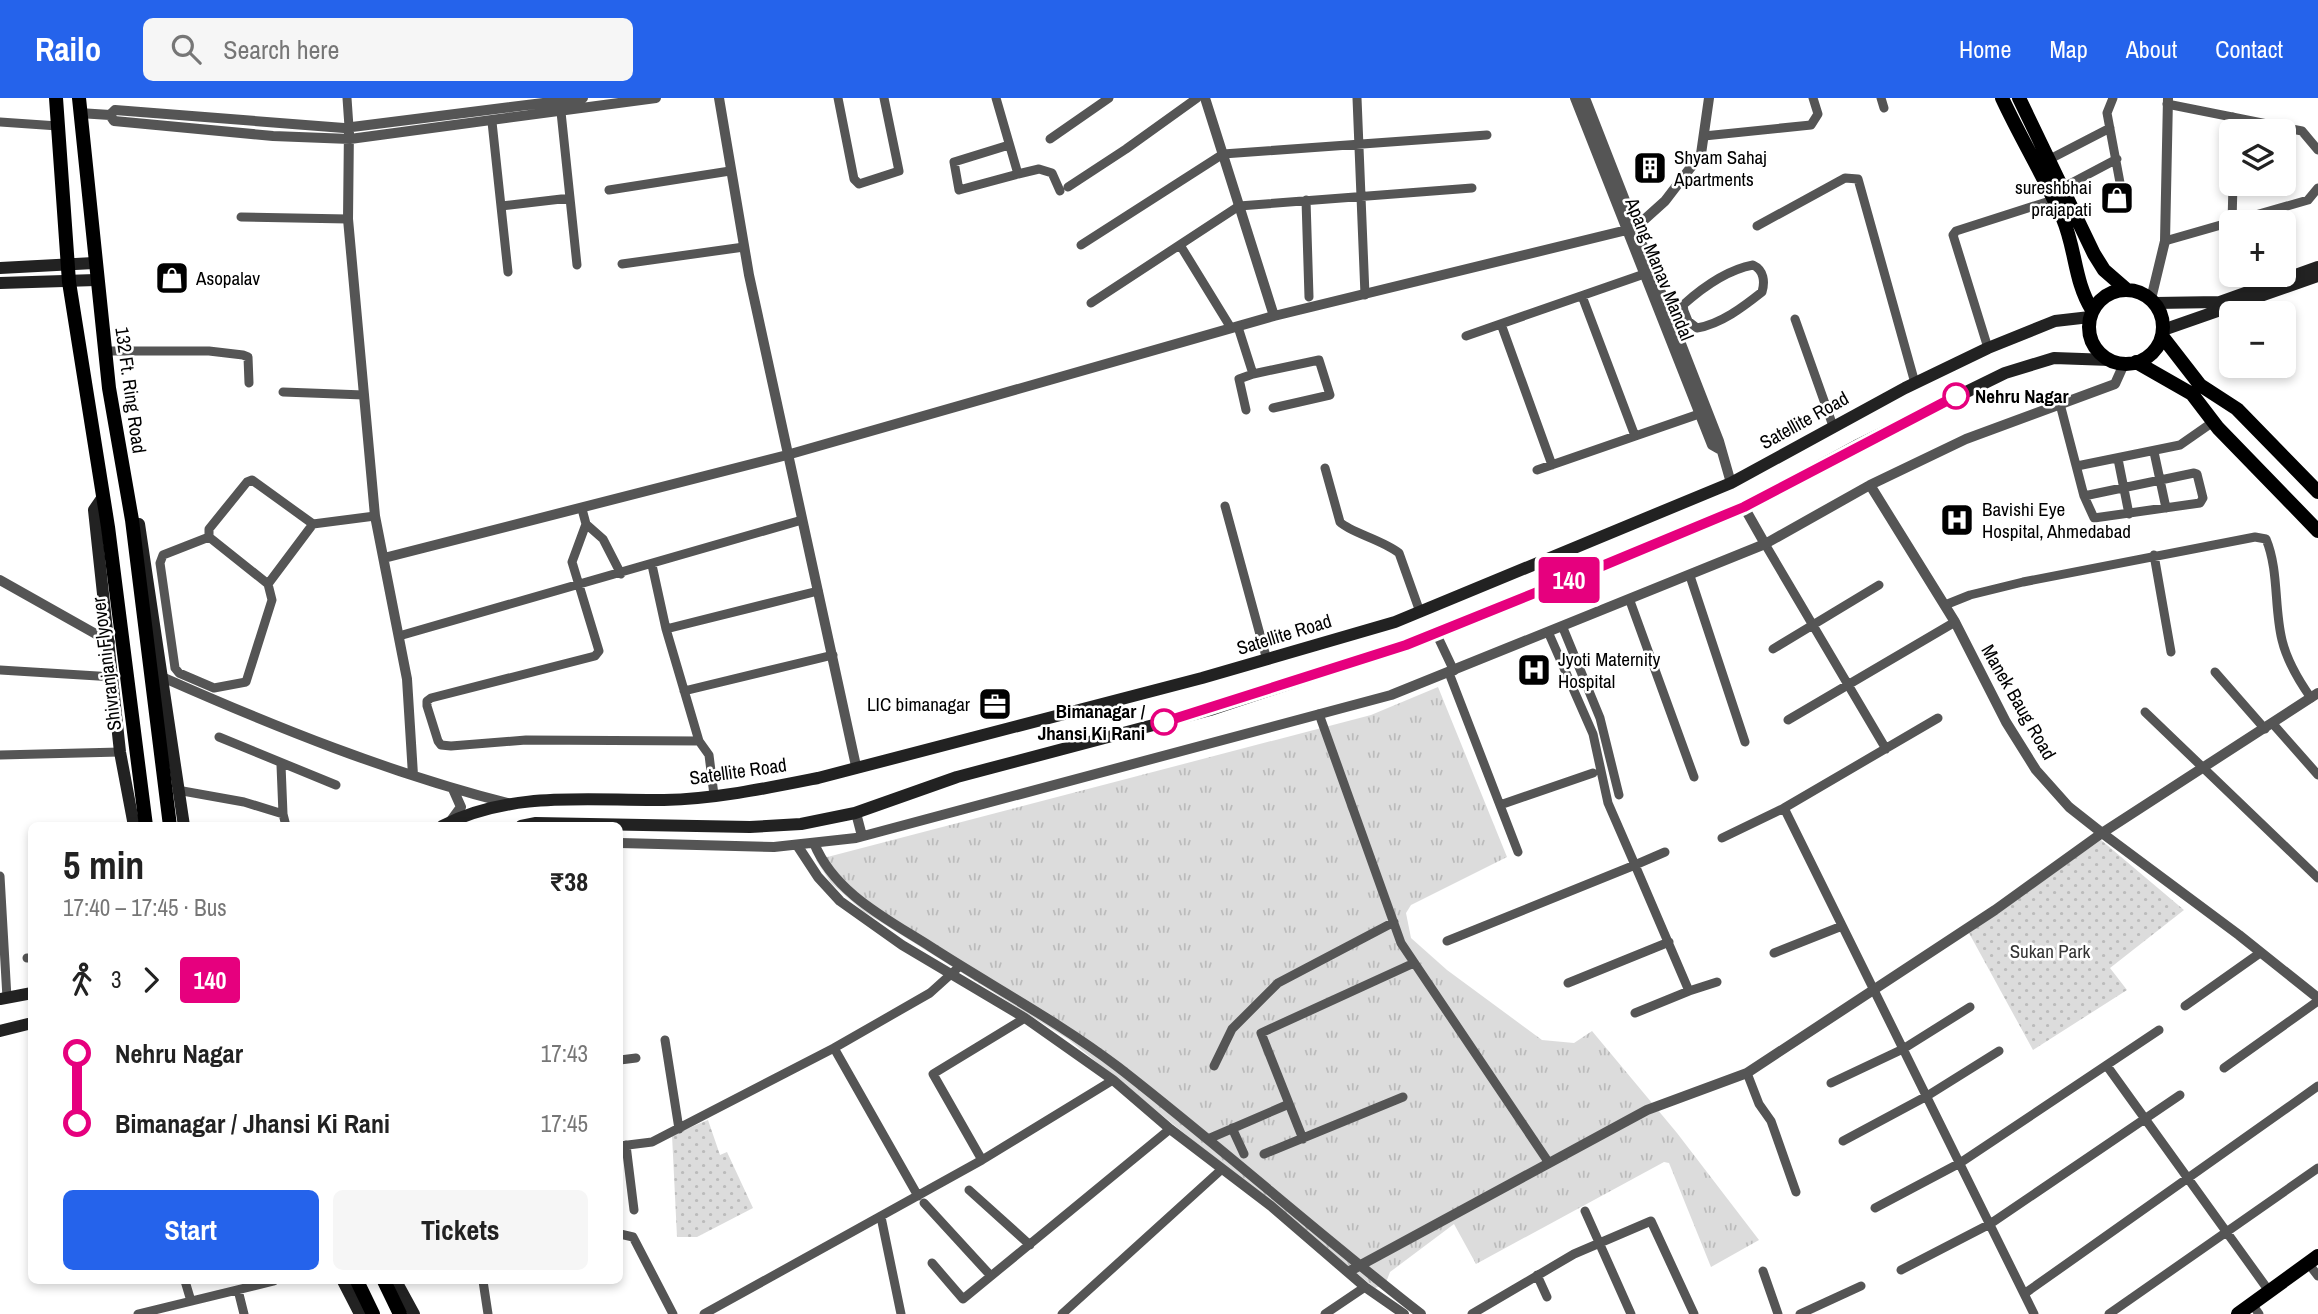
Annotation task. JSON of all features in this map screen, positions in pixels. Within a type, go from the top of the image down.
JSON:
[{"type":"main road","points":[[56,98],[69,282],[103,496],[94,510],[121,752],[133,822]]},
{"type":"main road","points":[[2002,98],[2063,221],[2075,260],[2079,290],[2091,313],[2092,342],[2123,362],[2192,394],[2213,422],[2318,531]]},
{"type":"main road","points":[[2020,98],[2094,254],[2105,271],[2127,290],[2153,301],[2220,302],[2318,267]]},
{"type":"main road","points":[[0,268],[94,263],[79,105]]},
{"type":"main road","name":"132 Ft. Ring Road","points":[[94,263],[130,513]]},
{"type":"main road","points":[[2162,333],[2318,276]]},
{"type":"main road","points":[[0,283],[96,280]]},
{"type":"main road","points":[[2091,313],[2103,297],[2127,290]]},
{"type":"main road","points":[[623,825],[750,827],[801,824],[856,813],[957,777],[1210,710],[1436,633],[1744,507],[1856,446],[2005,373],[2054,358],[2123,362],[2152,353],[2162,333],[2161,316],[2153,301]]},
{"type":"main road","name":"Satellite Road","points":[[452,822],[511,804],[555,797],[666,800],[771,788],[1016,728],[1267,660],[1420,612],[1665,513],[1731,483],[1914,383],[1988,348],[2055,321],[2091,313]]},
{"type":"main road","points":[[2162,333],[2200,385],[2237,409],[2318,492]]},
{"type":"main road","name":"Shivranjani Flyover","points":[[103,496],[145,822]]},
{"type":"main road","points":[[130,513],[139,523],[183,822]]},
{"type":"main road","points":[[130,513],[169,822]]},
{"type":"main road","points":[[4,999],[28,994]]},
{"type":"main road","points":[[0,1031],[28,1024]]},
{"type":"main road","points":[[2238,1314],[2255,1309],[2269,1291],[2313,1259]]},
{"type":"main road","points":[[344,1284],[359,1314]]},
{"type":"main road","points":[[358,1284],[373,1314]]},
{"type":"main road","points":[[385,1284],[400,1314]]},
{"type":"main road","points":[[398,1284],[414,1314]]},
{"type":"street","points":[[347,98],[348,219],[375,516],[407,679],[413,775]]},
{"type":"street","points":[[349,133],[583,98]]},
{"type":"street","points":[[79,105],[110,115],[114,121],[148,125],[349,133],[492,122],[656,98]]},
{"type":"street","points":[[719,98],[744,247],[856,766]]},
{"type":"street","points":[[838,98],[854,179],[859,184],[899,171],[884,98]]},
{"type":"street","points":[[996,98],[1018,174]]},
{"type":"street","points":[[1050,139],[1109,98]]},
{"type":"street","points":[[1009,145],[954,162],[956,184],[963,190],[1040,169],[1052,173],[1064,189],[1197,98]]},
{"type":"street","points":[[1205,98],[1274,316]]},
{"type":"street","points":[[1357,98],[1365,295]]},
{"type":"street","name":"Apang Manav Mandal","points":[[1575,98],[1648,273],[1699,414],[1712,445],[1719,449]]},
{"type":"street","points":[[1585,98],[1630,229]]},
{"type":"street","points":[[384,558],[787,455],[1274,316],[1630,229],[1665,201],[1701,154],[1709,98]]},
{"type":"street","points":[[1704,136],[1811,125],[1818,114],[1813,98]]},
{"type":"street","points":[[2113,98],[2107,113],[2121,188]]},
{"type":"street","points":[[2153,301],[2165,241],[2168,101],[2302,131],[2318,150]]},
{"type":"street","points":[[561,112],[577,265]]},
{"type":"street","points":[[0,122],[58,126]]},
{"type":"street","points":[[492,122],[508,272]]},
{"type":"street","points":[[2050,159],[2110,128]]},
{"type":"street","points":[[1081,246],[1223,154],[1487,135]]},
{"type":"street","points":[[2064,187],[2117,159]]},
{"type":"street","points":[[609,190],[730,170]]},
{"type":"street","points":[[1757,226],[1845,178],[1858,179],[1914,383]]},
{"type":"street","points":[[1091,303],[1239,206],[1472,188]]},
{"type":"street","points":[[2273,210],[2308,200],[2318,188]]},
{"type":"street","points":[[501,206],[570,198]]},
{"type":"street","points":[[1306,200],[1309,297]]},
{"type":"street","points":[[1988,348],[1953,235],[1956,231],[2053,200]]},
{"type":"street","points":[[241,217],[348,219]]},
{"type":"street","points":[[2165,241],[2219,226]]},
{"type":"street","points":[[1180,245],[1235,328],[1253,374]]},
{"type":"street","points":[[622,264],[744,247]]},
{"type":"street","points":[[1753,265],[1764,279],[1762,292],[1745,306],[1708,326],[1697,328],[1688,321],[1684,311],[1683,305],[1695,293],[1730,272],[1753,265]]},
{"type":"street","points":[[1466,336],[1648,273],[1671,316],[1731,483]]},
{"type":"street","points":[[1582,296],[1634,436]]},
{"type":"street","points":[[1671,316],[1684,311]]},
{"type":"street","points":[[1795,319],[1833,426]]},
{"type":"street","points":[[1501,324],[1552,465]]},
{"type":"street","points":[[105,351],[209,351],[243,355],[248,357],[249,383]]},
{"type":"street","points":[[1246,410],[1239,379],[1319,360],[1330,396],[1273,408]]},
{"type":"street","points":[[623,843],[797,845],[862,836],[1391,695],[1549,634],[1765,544],[1870,485],[1966,439],[2115,384],[2123,362]]},
{"type":"street","points":[[283,392],[364,395]]},
{"type":"street","points":[[2060,404],[2084,496],[2094,518],[2200,503],[2203,498],[2196,473],[2084,496]]},
{"type":"street","points":[[1537,470],[1699,414]]},
{"type":"street","points":[[2077,466],[2180,445],[2213,422]]},
{"type":"street","points":[[2154,452],[2166,508]]},
{"type":"street","points":[[2118,459],[2129,514]]},
{"type":"street","points":[[1325,468],[1340,522],[1399,553],[1420,612]]},
{"type":"street","points":[[209,537],[209,529],[247,482],[252,480],[313,524],[375,516]]},
{"type":"street","name":"Manek Baug Road","points":[[1870,485],[1955,622],[2006,722],[2036,770],[2069,807],[2318,999]]},
{"type":"street","points":[[1225,506],[1267,660]]},
{"type":"street","points":[[1744,507],[1886,749]]},
{"type":"street","points":[[582,509],[586,524],[603,539],[621,574]]},
{"type":"street","points":[[399,636],[802,520]]},
{"type":"street","points":[[268,584],[313,524]]},
{"type":"street","points":[[586,524],[572,562],[577,586],[599,651],[595,656],[427,701],[442,745],[526,740],[699,741]]},
{"type":"street","points":[[209,537],[268,584],[272,600],[246,682],[214,688],[176,671],[169,637],[160,559],[163,555],[209,537]]},
{"type":"street","points":[[1353,1269],[1647,1110],[1747,1073],[1995,910],[2102,833],[2315,696],[2290,664],[2282,641],[2273,569],[2266,539],[2255,537],[2154,555],[2023,582],[1970,595],[1945,605]]},
{"type":"street","points":[[2154,555],[2171,652]]},
{"type":"street","points":[[652,565],[666,629],[684,691],[699,741],[709,755],[714,795]]},
{"type":"street","points":[[1690,576],[1745,742]]},
{"type":"street","points":[[0,582],[110,642]]},
{"type":"street","points":[[1773,649],[1879,585]]},
{"type":"street","points":[[666,629],[818,592]]},
{"type":"street","points":[[1630,601],[1694,777]]},
{"type":"street","points":[[1788,720],[1955,622]]},
{"type":"street","points":[[1563,628],[1600,718],[1619,795]]},
{"type":"street","points":[[1436,633],[1518,852]]},
{"type":"street","points":[[1549,634],[1593,734],[1608,803],[1689,991]]},
{"type":"street","points":[[684,691],[833,655]]},
{"type":"street","points":[[0,670],[114,677]]},
{"type":"street","points":[[2215,672],[2318,775]]},
{"type":"street","points":[[162,677],[413,775],[511,804]]},
{"type":"street","points":[[2145,712],[2318,878]]},
{"type":"street","points":[[1320,714],[1401,943],[1549,1163]]},
{"type":"street","points":[[1722,838],[1784,808],[1938,718]]},
{"type":"street","points":[[219,737],[281,765],[336,785]]},
{"type":"street","points":[[0,755],[121,752]]},
{"type":"street","points":[[281,765],[285,822]]},
{"type":"street","points":[[1500,805],[1593,773]]},
{"type":"street","points":[[448,822],[461,807],[453,789]]},
{"type":"street","points":[[177,790],[244,802],[283,814]]},
{"type":"street","points":[[1784,808],[2034,1314]]},
{"type":"street","points":[[856,813],[862,836]]},
{"type":"street","points":[[814,843],[824,864],[845,887],[960,966],[1029,1007],[1106,1059],[1321,1231],[1365,1287],[1404,1314]]},
{"type":"street","points":[[797,845],[818,877],[840,901],[951,975],[1025,1018],[1113,1080],[1170,1129],[1353,1269],[1421,1314]]},
{"type":"street","points":[[1447,942],[1665,852]]},
{"type":"street","points":[[0,876],[4,999]]},
{"type":"street","points":[[1214,1066],[1232,1029],[1278,983],[1394,922]]},
{"type":"street","points":[[1774,953],[1842,926]]},
{"type":"street","points":[[1568,983],[1669,942]]},
{"type":"street","points":[[2185,1006],[2260,953]]},
{"type":"street","points":[[1303,1139],[1261,1033],[1414,962]]},
{"type":"street","points":[[634,1210],[623,1145],[652,1142],[834,1048],[930,993],[960,966]]},
{"type":"street","points":[[1635,1013],[1717,982]]},
{"type":"street","points":[[2224,1068],[2318,999]]},
{"type":"street","points":[[1831,1083],[1903,1049],[1970,1007]]},
{"type":"street","points":[[982,1160],[933,1073],[1025,1018]]},
{"type":"street","points":[[1875,1208],[1960,1163],[2159,1030]]},
{"type":"street","points":[[665,1040],[679,1129]]},
{"type":"street","points":[[834,1048],[921,1200],[991,1276]]},
{"type":"street","points":[[1843,1141],[1927,1096],[1999,1051]]},
{"type":"street","points":[[623,1060],[636,1058]]},
{"type":"street","points":[[2107,1066],[2269,1291]]},
{"type":"street","points":[[1747,1073],[1759,1104],[1771,1121],[1797,1192]]},
{"type":"street","points":[[708,1313],[881,1217],[921,1200],[1113,1080]]},
{"type":"street","points":[[2024,1294],[2318,1086]]},
{"type":"street","points":[[1901,1270],[1990,1224],[2180,1095]]},
{"type":"street","points":[[1264,1154],[1403,1097]]},
{"type":"street","points":[[1208,1139],[1289,1104]]},
{"type":"street","points":[[1232,1128],[1244,1154]]},
{"type":"street","points":[[932,1263],[963,1299],[1170,1129]]},
{"type":"street","points":[[2109,1314],[2318,1168]]},
{"type":"street","points":[[1062,1314],[1222,1169]]},
{"type":"street","points":[[969,1189],[1030,1245]]},
{"type":"street","points":[[1585,1211],[1631,1314]]},
{"type":"street","points":[[881,1217],[901,1314]]},
{"type":"street","points":[[1472,1314],[1599,1243],[1651,1221],[1694,1314]]},
{"type":"street","points":[[623,1235],[632,1237],[673,1314]]},
{"type":"street","points":[[2313,1259],[2318,1276]]},
{"type":"street","points":[[1763,1271],[1778,1314]]},
{"type":"street","points":[[1538,1275],[1548,1297]]},
{"type":"street","points":[[186,1284],[191,1301]]},
{"type":"street","points":[[138,1314],[262,1284]]},
{"type":"street","points":[[483,1284],[488,1314]]},
{"type":"street","points":[[1800,1314],[1861,1286]]},
{"type":"street","points":[[1325,1314],[1365,1287]]},
{"type":"street","points":[[238,1290],[244,1314]]},
{"type":"green space","points":[[1438,687],[1507,857],[1411,905],[1406,913],[1411,938],[1447,970],[1542,1040],[1574,1043],[1592,1031],[1677,1133],[1759,1240],[1711,1267],[1669,1163],[1664,1162],[1476,1264],[1454,1224],[1390,1272],[1385,1285],[1375,1288],[1068,1039],[863,911],[831,883],[816,860],[1371,715]]},
{"type":"green space","name":"Sukan Park","points":[[2101,840],[2184,910],[2110,968],[2127,990],[2033,1050],[1969,933]]},
{"type":"green space","points":[[708,1120],[720,1155],[727,1152],[753,1208],[697,1237],[677,1237],[672,1135]]},
{"type":"bus line","name":"140","points":[[1164,722],[1210,710],[1406,645],[1602,566],[1744,507],[1956,396]]},
{"type":"place","name":"Shyam Sahaj Apartments","points":[[1650,168]]},
{"type":"place","name":"sureshbhai prajapati","points":[[2117,198]]},
{"type":"place","name":"Asopalav","points":[[172,278]]},
{"type":"place","name":"Nehru Nagar","points":[[1956,396]]},
{"type":"place","name":"Bavishi Eye Hospital, Ahmedabad","points":[[1957,520]]},
{"type":"place","name":"Jyoti Maternity Hospital","points":[[1534,670]]},
{"type":"place","name":"LIC bimanagar","points":[[995,704]]},
{"type":"place","name":"Bimanagar / Jhansi Ki Rani","points":[[1164,722]]}]
